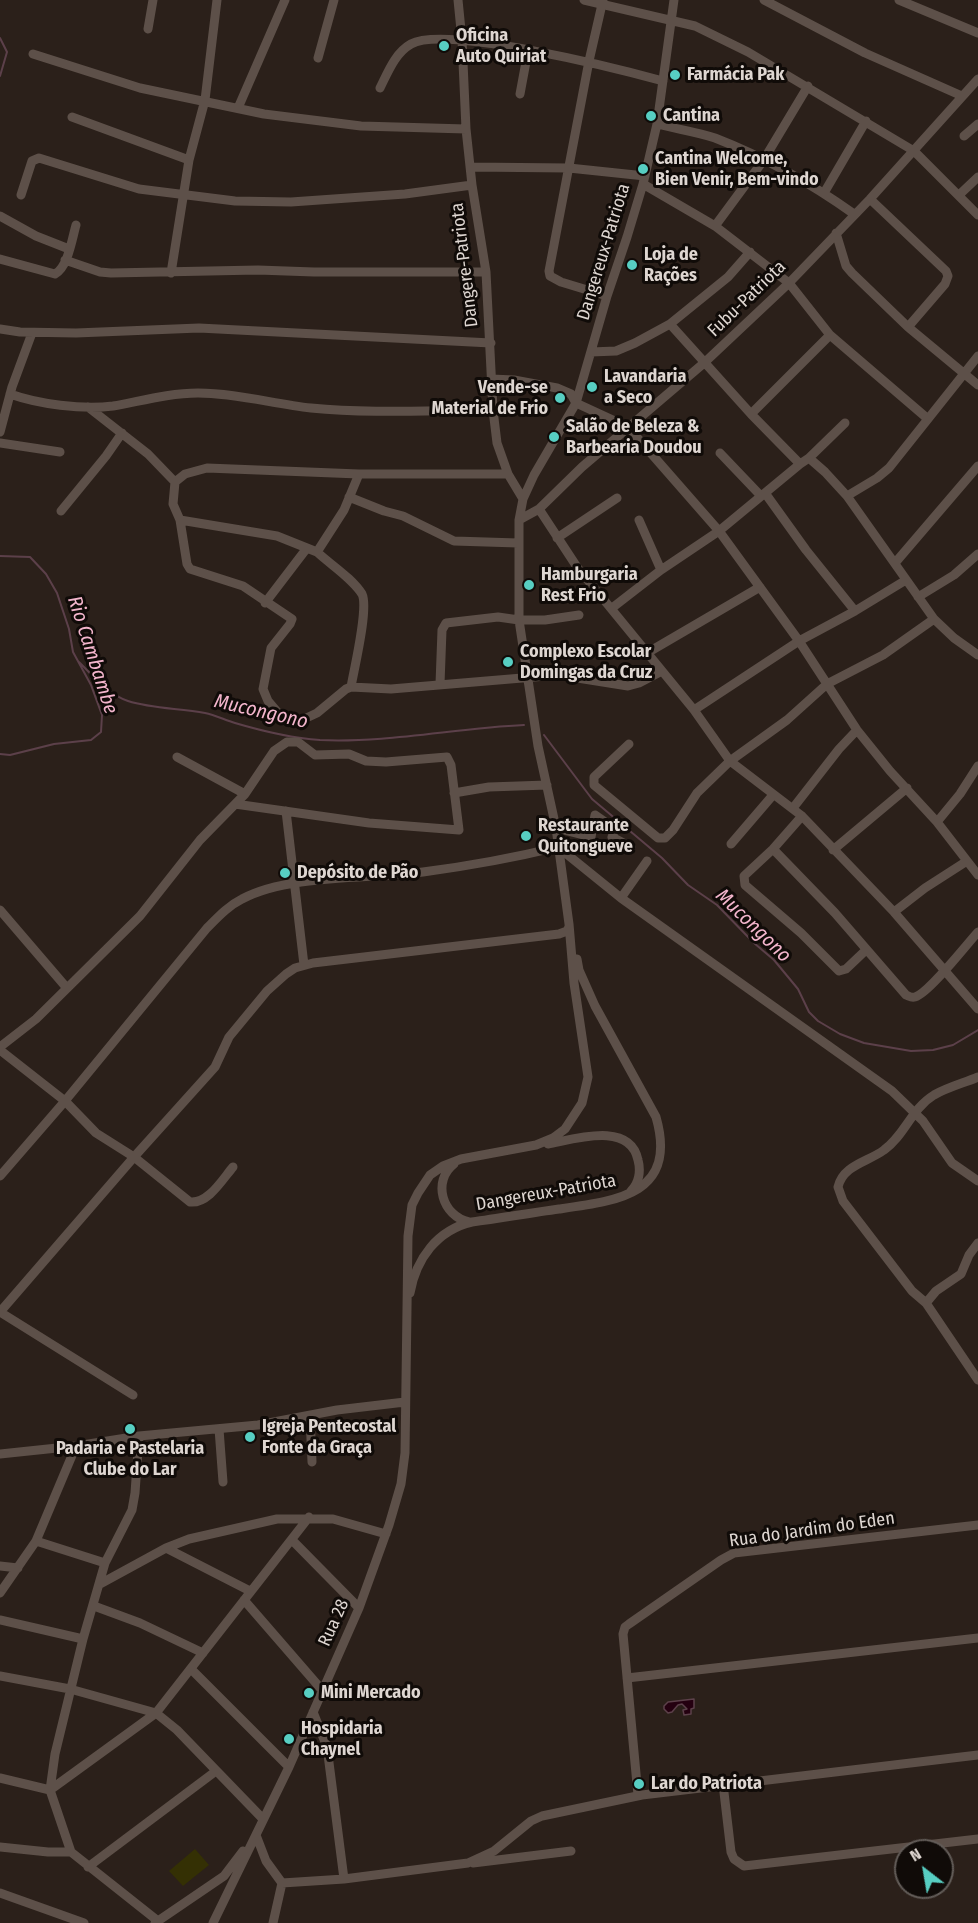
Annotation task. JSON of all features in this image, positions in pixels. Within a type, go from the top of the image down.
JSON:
[{"type":"street","points":[[148,29],[153,0]]},
{"type":"street","points":[[171,273],[189,160],[205,100],[217,0]]},
{"type":"street","points":[[238,108],[285,0]]},
{"type":"street","points":[[318,58],[334,0]]},
{"type":"street","name":"Dangere-Patriota","points":[[458,0],[466,129],[472,185],[486,272],[493,410],[497,444],[508,474],[523,499]]},
{"type":"street","points":[[585,0],[603,2],[695,26],[741,48],[914,151],[978,215]]},
{"type":"street","name":"Dangereux-Patriota","points":[[523,499],[534,475],[576,403],[644,180],[657,124],[674,0]]},
{"type":"street","points":[[764,0],[865,53],[962,96]]},
{"type":"street","points":[[899,0],[978,33]]},
{"type":"street","points":[[603,2],[589,62],[549,272],[554,279],[561,282],[607,296]]},
{"type":"street","points":[[380,88],[399,53],[412,43],[432,39],[462,40],[589,62],[663,81]]},
{"type":"street","points":[[520,94],[528,51]]},
{"type":"street","points":[[33,54],[140,88],[309,121],[361,126],[466,129]]},
{"type":"street","name":"Fubu-Patriota","points":[[519,520],[539,509],[582,467],[704,363],[789,283],[870,199],[978,79]]},
{"type":"street","points":[[715,225],[763,160],[807,86]]},
{"type":"street","points":[[72,117],[189,160]]},
{"type":"street","points":[[824,193],[866,121]]},
{"type":"street","points":[[657,124],[714,138],[763,160],[824,193],[854,214]]},
{"type":"street","points":[[964,136],[978,124]]},
{"type":"street","points":[[21,195],[32,161],[39,158],[139,189],[235,201],[291,202],[405,194],[472,185]]},
{"type":"street","points":[[470,167],[569,168],[644,180],[715,225],[789,283],[830,335],[928,419]]},
{"type":"street","points":[[959,195],[978,177]]},
{"type":"street","points":[[870,199],[946,271],[948,276],[945,284],[908,327]]},
{"type":"street","points":[[0,216],[36,236],[69,249]]},
{"type":"street","points":[[0,259],[55,274],[60,272],[76,225]]},
{"type":"street","points":[[836,233],[846,266],[908,327],[978,385]]},
{"type":"street","points":[[591,352],[616,351],[670,324],[728,277],[750,252]]},
{"type":"street","points":[[65,260],[111,273],[258,270],[486,272]]},
{"type":"street","points":[[670,324],[751,414],[800,464]]},
{"type":"street","points":[[0,328],[32,333],[136,332],[199,328],[491,343]]},
{"type":"street","points":[[0,432],[11,390],[32,333]]},
{"type":"street","points":[[751,414],[830,335]]},
{"type":"street","points":[[847,496],[884,473],[978,356]]},
{"type":"street","points":[[492,379],[514,380],[557,388],[571,394],[576,403],[628,427],[718,531],[799,641],[857,730],[937,822],[978,875]]},
{"type":"street","points":[[0,384],[26,399],[88,407],[111,406],[177,394],[199,393],[314,408],[493,410]]},
{"type":"street","points":[[88,407],[148,454],[175,482]]},
{"type":"street","points":[[612,608],[661,570],[718,531],[809,458],[845,423]]},
{"type":"street","points":[[61,511],[122,433]]},
{"type":"street","points":[[0,443],[60,452]]},
{"type":"street","points":[[720,453],[763,495],[855,611]]},
{"type":"street","points":[[809,458],[847,496],[934,619],[954,638],[978,655]]},
{"type":"street","points":[[895,563],[978,466]]},
{"type":"street","points":[[508,474],[359,474],[207,468],[185,474],[175,482],[173,504],[180,520],[187,564],[190,569],[235,582],[292,619],[271,648],[263,688],[268,701],[279,714],[295,720],[302,720],[317,713],[351,687],[392,689],[565,676],[628,686],[662,671]]},
{"type":"street","points":[[317,552],[344,510],[359,474]]},
{"type":"street","points":[[350,497],[384,511],[404,516],[454,541],[518,543]]},
{"type":"street","points":[[557,538],[617,498]]},
{"type":"street","points":[[523,499],[518,543],[519,620],[538,746],[556,828],[588,1077],[582,1103],[565,1129],[553,1138],[536,1145]]},
{"type":"street","points":[[539,509],[592,587],[612,608],[694,710],[730,761],[802,816],[894,912],[978,1008]]},
{"type":"street","points":[[180,520],[277,536],[317,552],[357,588],[363,596],[364,616],[351,687]]},
{"type":"street","points":[[639,520],[661,570]]},
{"type":"street","points":[[265,603],[307,548]]},
{"type":"street","points":[[918,597],[954,575],[978,554]]},
{"type":"street","points":[[694,710],[799,641],[906,580]]},
{"type":"street","points":[[647,653],[760,587]]},
{"type":"street","points":[[440,684],[442,630],[446,623],[498,617],[545,620],[579,615]]},
{"type":"street","points":[[629,744],[594,777],[594,785],[658,838],[665,838],[673,830],[697,793],[730,761],[787,720],[828,684],[883,655],[934,619]]},
{"type":"street","points":[[793,808],[839,749],[857,730]]},
{"type":"street","points":[[233,1167],[203,1200],[196,1203],[190,1202],[134,1157],[96,1133],[65,1101],[0,1049],[36,1019],[140,916],[200,840],[244,794],[270,755],[282,744],[292,741],[303,745],[315,755],[349,754],[366,761],[395,761],[444,756],[449,759],[451,765],[459,830],[369,823],[235,804]]},
{"type":"street","points":[[177,757],[244,794]]},
{"type":"street","points":[[937,822],[960,794],[978,766]]},
{"type":"street","points":[[454,793],[489,787],[547,785]]},
{"type":"street","points":[[833,850],[907,788]]},
{"type":"street","points":[[731,844],[773,795]]},
{"type":"street","points":[[286,811],[304,965]]},
{"type":"street","points":[[556,828],[591,837],[595,815],[615,829],[612,837],[631,847]]},
{"type":"street","points":[[802,816],[773,849],[744,876],[745,885],[801,933],[839,971],[846,969],[866,950]]},
{"type":"street","points":[[0,1176],[65,1101],[207,928],[231,905],[250,895],[294,884],[379,874],[422,872],[508,859],[558,847]]},
{"type":"street","points":[[558,847],[621,898],[892,1091],[922,1121],[952,1163],[978,1181]]},
{"type":"street","points":[[773,849],[835,913],[911,998],[916,997],[927,988],[978,932]]},
{"type":"street","points":[[621,898],[647,861]]},
{"type":"street","points":[[894,912],[924,888],[967,861]]},
{"type":"street","points":[[0,910],[66,987]]},
{"type":"street","points":[[134,1395],[0,1312],[134,1157],[216,1067],[229,1037],[271,986],[286,974],[304,965],[559,934],[567,931],[569,927]]},
{"type":"street","name":"Dangereux-Patriota","points":[[406,1317],[411,1287],[422,1257],[434,1242],[453,1229],[472,1222],[625,1197],[644,1184],[656,1169],[661,1152],[661,1136],[656,1117],[583,979],[569,927]]},
{"type":"street","points":[[978,1077],[934,1095],[914,1113],[890,1145],[874,1157],[846,1172],[838,1187],[843,1201],[912,1291],[926,1303],[978,1380]]},
{"type":"street","points":[[406,1317],[408,1236],[412,1205],[417,1193],[430,1175],[443,1166],[461,1159],[536,1145],[599,1136],[615,1136],[626,1140],[634,1149],[640,1169],[634,1188],[625,1197]]},
{"type":"street","points":[[461,1159],[448,1169],[443,1178],[442,1193],[452,1213],[460,1219],[472,1222]]},
{"type":"street","points":[[926,1303],[936,1291],[961,1274],[969,1255],[978,1243]]},
{"type":"street","name":"Rua 28","points":[[256,1835],[289,1767],[358,1608],[386,1534],[401,1484],[405,1453],[406,1317]]},
{"type":"street","points":[[0,1454],[76,1446],[139,1436],[258,1425],[367,1406],[405,1402]]},
{"type":"street","points":[[310,1416],[312,1462]]},
{"type":"street","points":[[219,1429],[223,1482]]},
{"type":"street","points":[[139,1436],[132,1510],[105,1563],[70,1689],[55,1754],[50,1790],[70,1852],[156,1922],[224,1876],[256,1835]]},
{"type":"street","points":[[0,1593],[36,1541],[76,1446]]},
{"type":"street","points":[[0,1778],[50,1790],[156,1713],[309,1517]]},
{"type":"street","points":[[100,1584],[166,1548],[189,1539],[277,1519],[309,1517],[333,1519],[386,1534]]},
{"type":"street","name":"Rua do Jardim do Eden","points":[[627,1678],[623,1634],[626,1627],[734,1553],[978,1525]]},
{"type":"street","points":[[292,1540],[358,1608]]},
{"type":"street","points":[[36,1541],[105,1563]]},
{"type":"street","points":[[166,1548],[250,1591]]},
{"type":"street","points":[[0,1566],[18,1568]]},
{"type":"street","points":[[244,1600],[322,1690]]},
{"type":"street","points":[[94,1606],[140,1623],[203,1653]]},
{"type":"street","points":[[0,1620],[83,1639]]},
{"type":"street","points":[[638,1795],[627,1678],[978,1638]]},
{"type":"street","points":[[190,1669],[289,1767]]},
{"type":"street","points":[[0,1676],[70,1689],[156,1713],[177,1730],[263,1819]]},
{"type":"street","points":[[313,1712],[327,1747],[344,1880]]},
{"type":"street","points":[[297,1749],[327,1747]]},
{"type":"street","points":[[468,1863],[494,1851],[531,1821],[542,1816],[638,1795],[978,1755]]},
{"type":"street","points":[[88,1867],[216,1771]]},
{"type":"street","points":[[723,1784],[731,1852],[734,1859],[744,1866],[978,1839]]},
{"type":"street","points":[[256,1835],[266,1861],[282,1883],[273,1923]]},
{"type":"street","points":[[213,1923],[256,1835]]},
{"type":"street","points":[[501,1844],[500,1854],[509,1860]]},
{"type":"street","points":[[0,1847],[70,1852]]},
{"type":"street","points":[[282,1883],[344,1880],[571,1851]]},
{"type":"street","points":[[0,1893],[84,1923]]},
{"type":"shaded area","points":[[694,1699],[691,1714],[684,1715],[683,1710],[687,1709],[682,1704],[672,1712],[668,1713],[664,1709],[668,1702]]},
{"type":"shaded area","points":[[195,1849],[209,1865],[183,1886],[169,1871]]},
{"type":"waterway","name":"Rio Cambambe","points":[[0,38],[7,52],[0,76]]},
{"type":"waterway","name":"Rio Cambambe","points":[[0,556],[30,557],[46,574],[57,593],[69,629],[73,652],[91,685],[102,715],[101,732],[91,740],[54,744],[10,755],[0,754]]},
{"type":"waterway","name":"Mucongono","points":[[79,662],[108,690],[128,701],[147,706],[205,713],[256,729],[298,738],[371,739],[524,725]]},
{"type":"waterway","name":"Mucongono","points":[[544,735],[592,799],[662,858],[688,885],[717,905],[774,960],[798,989],[809,1012],[818,1021],[840,1034],[864,1043],[911,1051],[933,1050],[953,1045],[978,1030]]},
{"type":"place","name":"Oficina Auto Quiriat","points":[[444,46]]},
{"type":"place","name":"Farmácia Pak","points":[[675,75]]},
{"type":"place","name":"Cantina","points":[[651,116]]},
{"type":"place","name":"Cantina Welcome, Bien Venir, Bem-vindo","points":[[643,169]]},
{"type":"place","name":"Loja de Rações","points":[[632,265]]},
{"type":"place","name":"Lavandaria a Seco","points":[[592,387]]},
{"type":"place","name":"Vende-se Material de Frio","points":[[560,398]]},
{"type":"place","name":"Salão de Beleza & Barbearia Doudou","points":[[554,437]]},
{"type":"place","name":"Hamburgaria Rest Frio","points":[[529,585]]},
{"type":"place","name":"Complexo Escolar Domingas da Cruz","points":[[508,662]]},
{"type":"place","name":"Restaurante Quitongueve","points":[[526,836]]},
{"type":"place","name":"Depósito de Pão","points":[[285,873]]},
{"type":"place","name":"Padaria e Pastelaria Clube do Lar","points":[[130,1429]]},
{"type":"place","name":"Igreja Pentecostal Fonte da Graça","points":[[250,1437]]},
{"type":"place","name":"Mini Mercado","points":[[309,1693]]},
{"type":"place","name":"Hospidaria Chaynel","points":[[289,1739]]},
{"type":"place","name":"Lar do Patriota","points":[[639,1784]]}]
